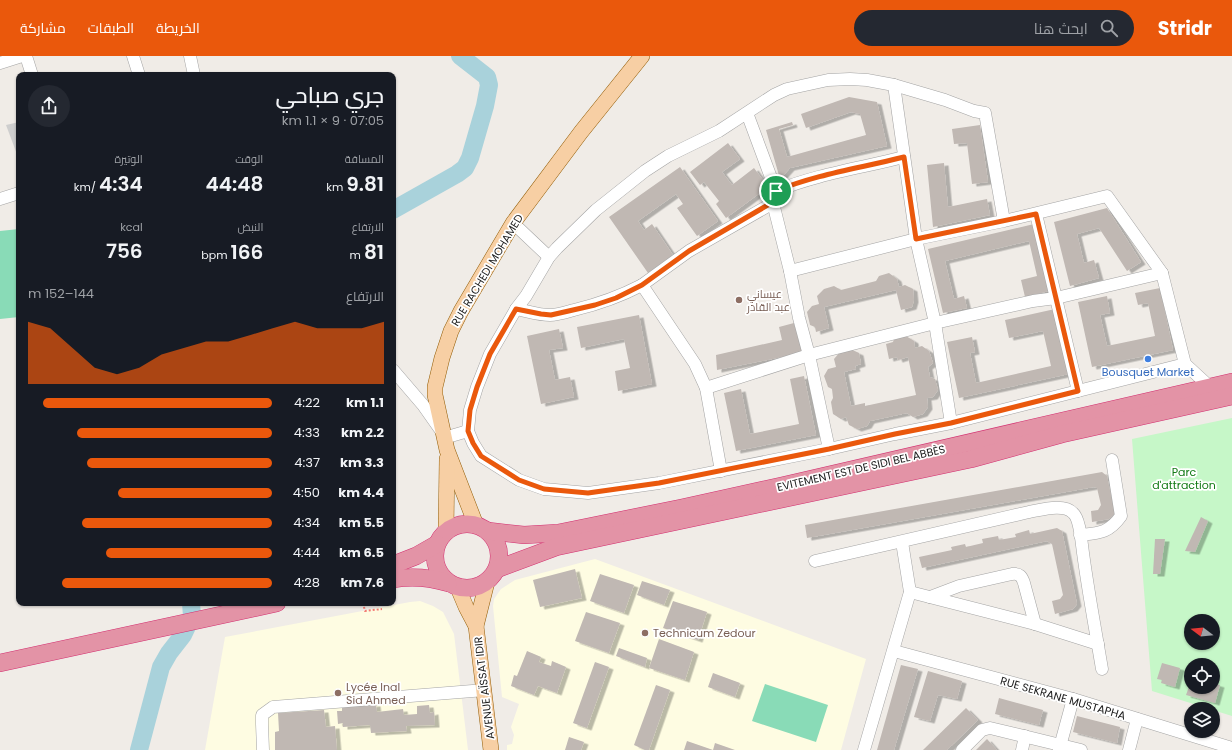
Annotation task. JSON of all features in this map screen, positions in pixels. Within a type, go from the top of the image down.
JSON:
[{"type":"highway","name":"EVITEMENT EST DE SIDI BEL ABBÈS","points":[[482,528],[524,535],[558,533],[789,485],[1232,382]]},
{"type":"highway","name":"EVITEMENT EST DE SIDI BEL ABBÈS","points":[[492,575],[556,547],[971,459],[1062,434],[1232,396]]},
{"type":"highway","points":[[396,564],[416,556],[457,525],[470,524],[482,528],[494,538],[499,553],[499,561],[492,575],[478,587],[471,588],[453,585],[426,577],[396,579]]},
{"type":"highway","points":[[441,537],[435,551],[436,565],[438,572],[453,585]]},
{"type":"highway","points":[[0,663],[214,608],[239,606]]},
{"type":"highway","points":[[0,652],[164,621]]},
{"type":"main road","name":"RUE RACHEDI MOHAMED","points":[[445,440],[435,395],[435,387],[442,358],[451,331],[460,311],[513,223],[581,132],[642,56]]},
{"type":"main road","points":[[445,440],[482,528]]},
{"type":"main road","points":[[441,537],[445,440]]},
{"type":"main road","points":[[476,626],[492,575]]},
{"type":"main road","points":[[453,585],[476,626]]},
{"type":"main road","name":"AVENUE AÏSSAT IDIR","points":[[476,626],[491,750]]},
{"type":"street","points":[[0,63],[22,56]]},
{"type":"street","points":[[26,56],[31,72]]},
{"type":"street","points":[[133,56],[138,72]]},
{"type":"street","points":[[190,56],[193,72]]},
{"type":"street","points":[[1004,221],[985,113],[974,111],[945,100],[894,85],[867,80],[828,80],[805,84],[774,94],[719,131],[668,156],[645,171],[596,210],[557,248],[549,257],[526,296],[516,309],[490,354],[470,410],[468,431],[481,456],[519,480],[544,489],[588,493],[659,483],[951,423],[1185,364]]},
{"type":"street","points":[[894,85],[916,239],[935,323],[951,423]]},
{"type":"street","points":[[747,113],[775,197],[799,318],[829,449]]},
{"type":"street","points":[[516,309],[541,314],[562,314],[616,298],[642,285],[689,251],[797,182],[904,157]]},
{"type":"street","points":[[0,199],[16,194]]},
{"type":"street","points":[[790,272],[916,239],[1036,214],[1108,196],[1162,273],[1185,364],[1210,387]]},
{"type":"street","points":[[1036,214],[1078,391]]},
{"type":"street","points":[[513,223],[549,257]]},
{"type":"street","points":[[706,388],[808,355],[935,323],[1034,301],[1056,298],[1162,273]]},
{"type":"street","points":[[642,285],[695,364],[706,388],[721,471]]},
{"type":"street","points":[[396,374],[423,405],[445,440],[468,431]]},
{"type":"street","points":[[1080,535],[1098,534],[1107,531],[1121,516],[1112,460]]},
{"type":"street","points":[[815,561],[1029,512],[1054,508],[1068,509],[1076,516],[1086,583],[1102,669]]},
{"type":"street","points":[[864,750],[910,592],[902,542]]},
{"type":"street","points":[[930,597],[959,586],[1018,574],[1024,583],[1035,624]]},
{"type":"street","points":[[910,592],[1035,624],[1098,644]]},
{"type":"street","name":"RUE SEKRANE MUSTAPHA","points":[[894,651],[1073,699],[1232,748]]},
{"type":"street","points":[[263,750],[262,715],[273,707],[484,690]]},
{"type":"street","points":[[1060,748],[1073,699]]},
{"type":"street","points":[[1129,750],[1137,719]]},
{"type":"street","points":[[962,750],[982,730],[987,728],[1025,736],[1060,748],[1081,750]]},
{"type":"street","points":[[1022,750],[1025,736]]},
{"type":"path","points":[[364,606],[365,611],[382,609]]},
{"type":"shaded area","points":[[16,123],[16,152],[6,125]]},
{"type":"shaded area","name":"Technicum Zedour","points":[[595,559],[866,659],[841,750],[507,750],[507,745],[512,744],[514,735],[511,727],[519,704],[502,697],[493,606],[494,599],[501,589],[515,580]]},
{"type":"shaded area","name":"Lycée Inal Sid Ahmed","points":[[420,601],[443,612],[454,634],[468,750],[205,750],[225,637],[389,606],[396,606],[396,605]]},
{"type":"green space","points":[[16,229],[16,317],[0,319],[0,231]]},
{"type":"green space","name":"Parc d'attraction","points":[[1232,418],[1232,716],[1220,712],[1220,702],[1187,702],[1152,691],[1132,439]]},
{"type":"green space","points":[[765,684],[828,705],[816,742],[752,721]]},
{"type":"building","points":[[849,97],[877,102],[887,146],[790,168],[780,179],[766,130],[792,122],[793,125],[779,129],[787,157],[866,135],[860,114],[851,112],[806,128],[801,114]]},
{"type":"building","points":[[980,125],[988,182],[972,184],[967,143],[954,144],[952,129]]},
{"type":"building","points":[[728,143],[740,159],[722,172],[732,185],[754,168],[768,187],[726,218],[716,204],[719,201],[704,182],[700,185],[690,172]]},
{"type":"building","points":[[944,163],[948,207],[987,199],[990,215],[933,227],[927,165]]},
{"type":"building","points":[[680,167],[718,221],[697,236],[677,208],[683,204],[676,194],[638,221],[644,230],[652,224],[673,255],[648,273],[609,217]]},
{"type":"building","points":[[1107,208],[1141,262],[1127,271],[1099,228],[1077,234],[1084,263],[1094,260],[1099,278],[1070,286],[1054,222]]},
{"type":"building","points":[[1034,224],[1049,291],[1025,297],[1021,280],[1037,276],[1029,241],[945,261],[954,299],[964,296],[967,308],[943,313],[928,249]]},
{"type":"building","points":[[889,273],[897,279],[899,287],[905,285],[913,289],[914,300],[912,307],[901,310],[896,290],[824,307],[829,328],[816,332],[815,327],[810,325],[807,312],[812,306],[819,304],[817,296],[824,289],[834,286],[841,290],[876,281],[879,276]]},
{"type":"building","points":[[1160,288],[1173,350],[1092,367],[1078,302],[1107,296],[1110,313],[1100,315],[1107,346],[1155,336],[1148,303],[1138,305],[1135,293]]},
{"type":"building","points":[[1055,309],[1069,374],[959,398],[947,342],[972,337],[975,352],[970,353],[976,383],[1051,366],[1043,331],[1009,338],[1005,320]]},
{"type":"building","points":[[639,315],[652,384],[618,391],[615,371],[630,368],[624,339],[581,348],[577,327]]},
{"type":"building","points":[[794,323],[802,353],[717,370],[716,355],[782,340],[779,327]]},
{"type":"building","points":[[559,329],[563,348],[549,350],[555,380],[570,377],[574,397],[541,404],[527,336]]},
{"type":"building","points":[[906,336],[914,341],[915,348],[922,346],[929,351],[933,363],[928,367],[930,377],[935,379],[938,390],[933,397],[927,398],[928,407],[923,414],[913,417],[907,413],[870,421],[867,426],[857,429],[849,425],[846,417],[841,419],[833,414],[831,402],[833,398],[832,389],[828,387],[824,376],[828,369],[836,367],[834,359],[840,352],[850,349],[859,353],[861,364],[855,366],[856,369],[844,372],[851,406],[865,403],[865,406],[916,395],[908,357],[898,360],[897,357],[889,359],[886,344],[893,342],[894,339]]},
{"type":"building","points":[[804,376],[816,435],[736,451],[724,393],[741,389],[750,434],[799,424],[790,379]]},
{"type":"building","points":[[1102,472],[1107,476],[1115,514],[1109,519],[1092,522],[1091,511],[1098,510],[1101,505],[1097,488],[1094,487],[807,538],[805,525]]},
{"type":"building","points":[[1201,517],[1208,521],[1195,552],[1185,551]]},
{"type":"building","points":[[1057,528],[1062,531],[1077,604],[1073,609],[1055,614],[1052,601],[1060,599],[1063,595],[1052,544],[1047,541],[922,568],[919,557],[952,550],[951,547],[965,544],[966,547],[983,543],[982,539],[998,536],[999,540],[1016,537],[1015,534],[1029,530],[1030,534]]},
{"type":"building","points":[[1155,539],[1165,539],[1160,574],[1153,574]]},
{"type":"building","points":[[575,569],[582,598],[540,607],[533,580]]},
{"type":"building","points":[[600,574],[634,585],[624,613],[590,601]]},
{"type":"building","points":[[642,581],[670,590],[664,605],[637,595]]},
{"type":"building","points":[[673,601],[707,612],[698,640],[663,628]]},
{"type":"building","points":[[586,612],[620,623],[609,653],[575,641]]},
{"type":"building","points":[[659,639],[694,652],[685,680],[649,668]]},
{"type":"building","points":[[619,648],[647,658],[645,667],[616,656]]},
{"type":"building","points":[[527,651],[541,657],[539,662],[551,666],[552,661],[566,667],[557,693],[538,686],[534,695],[511,686],[514,675],[517,676]]},
{"type":"building","points":[[595,662],[609,667],[587,728],[573,723]]},
{"type":"building","points":[[1162,663],[1180,668],[1175,687],[1161,683],[1162,680],[1157,679]]},
{"type":"building","points":[[901,665],[918,669],[894,750],[877,750]]},
{"type":"building","points":[[928,671],[962,681],[957,699],[938,695],[930,721],[914,717]]},
{"type":"building","points":[[713,673],[740,683],[735,697],[708,687]]},
{"type":"building","points":[[656,685],[670,690],[649,750],[645,750],[634,745]]},
{"type":"building","points":[[1186,694],[1218,694],[1215,702]]},
{"type":"building","points":[[999,698],[1043,710],[1039,725],[995,714]]},
{"type":"building","points":[[376,704],[377,712],[403,709],[404,715],[417,714],[417,706],[429,705],[430,713],[434,712],[435,725],[406,726],[407,731],[371,733],[370,725],[343,727],[343,723],[338,724],[337,711],[342,711],[342,707]]},
{"type":"building","points":[[966,708],[978,720],[947,750],[923,750]]},
{"type":"building","points":[[324,710],[326,727],[335,726],[337,750],[275,750],[275,732],[279,731],[278,713]]},
{"type":"building","points":[[1077,716],[1120,727],[1117,743],[1073,732]]},
{"type":"building","points":[[569,737],[584,742],[581,750],[565,750]]},
{"type":"building","points":[[987,739],[997,750],[976,750]]},
{"type":"building","points":[[687,741],[713,750],[684,750]]},
{"type":"building","points":[[715,743],[735,750],[713,750]]},
{"type":"waterway","points":[[396,208],[457,174],[465,168],[470,158],[485,106],[489,85],[487,77],[460,56]]},
{"type":"waterway","points":[[139,750],[161,667],[169,653],[183,635],[192,616],[191,606]]},
{"type":"place","name":"عيساني عبد القادر","points":[[739,300]]},
{"type":"place","name":"Bousquet Market","points":[[1148,359]]},
{"type":"place","name":"Technicum Zedour","points":[[645,633]]},
{"type":"place","name":"Lycée Inal Sid Ahmed","points":[[338,693]]},
{"type":"route","points":[[904,157],[916,239],[1036,214],[1078,391],[951,423],[916,429],[829,449],[659,483],[588,493],[544,489],[519,480],[481,456],[468,431],[470,410],[490,354],[516,309],[541,314],[562,314],[616,298],[642,285],[689,251],[773,202],[776,191],[797,182],[904,157]]}]
